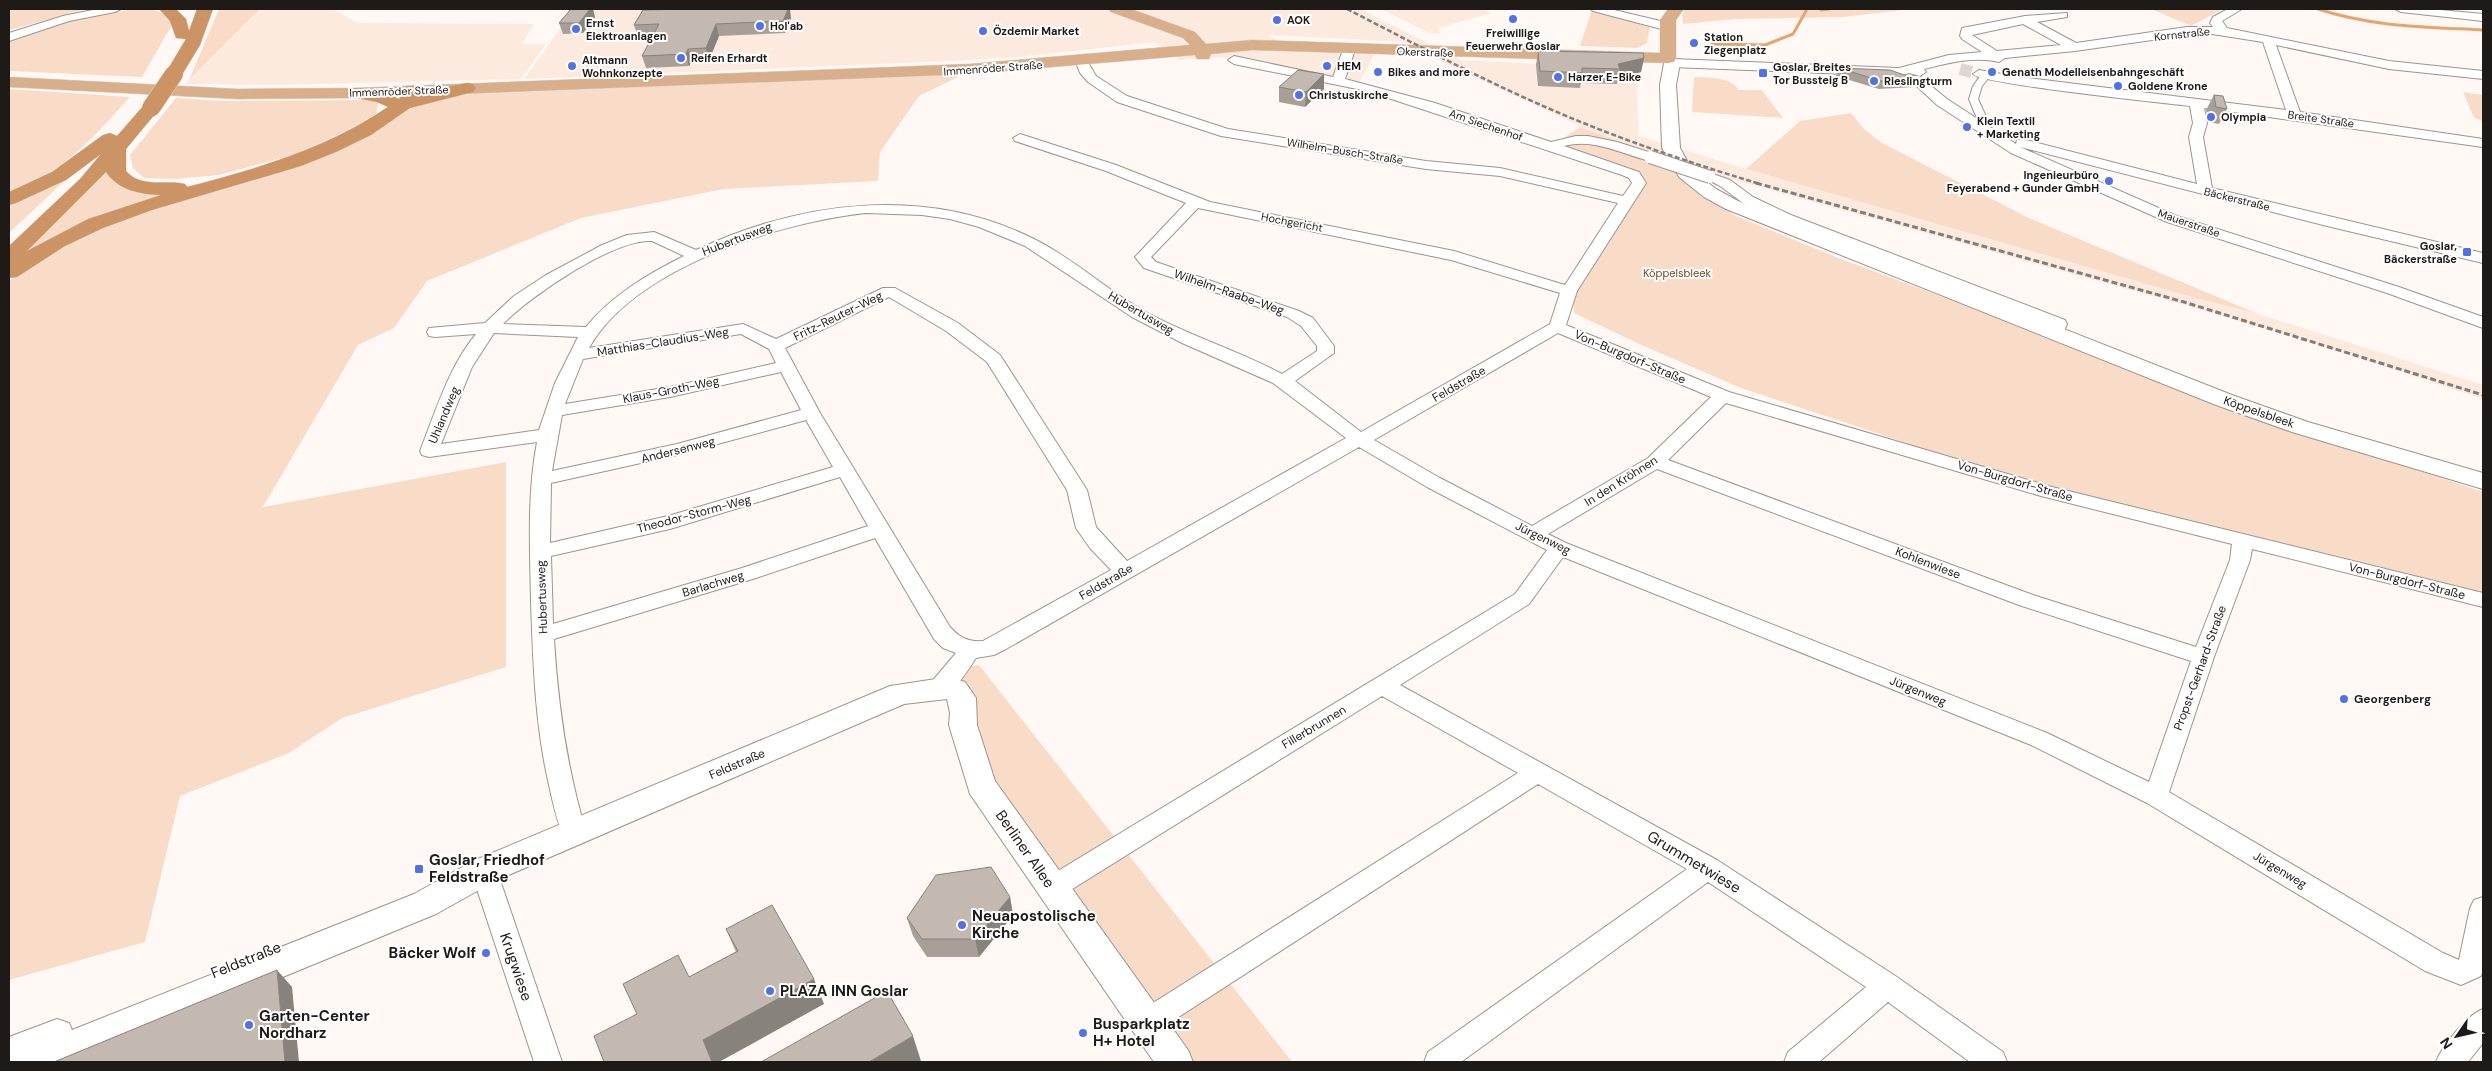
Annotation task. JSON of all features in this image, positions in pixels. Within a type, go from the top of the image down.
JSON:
[{"type":"highway","points":[[167,9],[178,19],[182,35]]},
{"type":"highway","points":[[168,74],[193,9]]},
{"type":"highway","points":[[9,257],[74,196],[145,107],[168,74],[192,45],[205,9]]},
{"type":"highway","points":[[9,272],[45,248],[93,224],[128,210],[278,167],[320,151],[374,126],[402,103],[467,88]]},
{"type":"highway","points":[[356,93],[402,103]]},
{"type":"highway","points":[[115,143],[116,172],[127,183],[144,187],[168,188],[221,183]]},
{"type":"highway","points":[[9,200],[58,176],[115,143]]},
{"type":"highway","points":[[9,243],[115,143]]},
{"type":"main road","points":[[1118,9],[1193,46],[1276,45]]},
{"type":"main road","points":[[1670,60],[1672,22]]},
{"type":"main road","points":[[1193,46],[1276,45]]},
{"type":"main road","name":"Okerstraße","points":[[1276,45],[1670,60]]},
{"type":"main road","name":"Okerstraße","points":[[1193,46],[1227,57],[1276,49],[1384,50]]},
{"type":"main road","name":"Immenröder Straße","points":[[467,88],[961,71],[1082,62],[1193,46]]},
{"type":"main road","name":"Immenröder Straße","points":[[790,77],[987,68],[1193,46]]},
{"type":"main road","name":"Immenröder Straße","points":[[9,82],[238,94],[356,93]]},
{"type":"street","points":[[9,37],[59,20],[116,9]]},
{"type":"street","points":[[1597,9],[1672,22]]},
{"type":"street","points":[[2222,30],[2216,23],[2217,19],[2236,9]]},
{"type":"street","points":[[2401,9],[2483,18]]},
{"type":"street","points":[[2001,79],[2005,62],[1966,36],[1966,31],[2063,15]]},
{"type":"street","points":[[2025,20],[2075,48]]},
{"type":"street","name":"Kornstraße","points":[[1911,73],[1948,59],[2075,48],[2187,31],[2222,30],[2389,65],[2483,75]]},
{"type":"street","points":[[2268,39],[2294,115]]},
{"type":"street","points":[[1338,81],[1349,50]]},
{"type":"street","name":"Am Siechenhof","points":[[1227,57],[1338,81],[1430,106],[1634,175],[1639,183],[1627,201]]},
{"type":"street","name":"Okerstraße","points":[[1670,60],[1911,73]]},
{"type":"street","name":"Köppelsbleek","points":[[1670,60],[1664,85],[1668,95],[1671,148],[1685,173],[1710,193],[1752,215],[2056,332],[2262,414],[2478,478]]},
{"type":"street","name":"Wilhelm-Busch-Straße","points":[[1082,62],[1086,73],[1092,79],[1122,99],[1226,133],[1330,148],[1426,165],[1500,172],[1627,201]]},
{"type":"street","points":[[1911,73],[1945,67],[1960,70]]},
{"type":"street","name":"Mauerstraße","points":[[1911,73],[1942,102],[1988,134],[2032,158],[2172,219],[2393,290],[2483,323]]},
{"type":"street","points":[[1982,75],[1973,91],[1972,97],[1983,118],[1988,134]]},
{"type":"street","name":"Breite Straße","points":[[1982,75],[2001,79],[2294,115],[2483,143]]},
{"type":"street","points":[[2196,103],[2200,123],[2196,137],[2205,190]]},
{"type":"street","name":"Bäckerstraße","points":[[1988,134],[2332,223],[2483,258]]},
{"type":"street","name":"Hochgericht","points":[[1020,138],[1111,168],[1206,206],[1454,256],[1569,291]]},
{"type":"street","name":"Köppelsbleek","points":[[1550,147],[1562,141],[1587,138],[1603,141],[1725,183],[1748,200],[1780,216],[2059,324],[2056,332]]},
{"type":"street","name":"Wilhelm-Raabe-Weg","points":[[1196,201],[1143,257],[1150,266],[1280,309],[1308,322],[1326,346],[1326,353],[1283,381]]},
{"type":"street","points":[[1557,327],[1569,291],[1627,201]]},
{"type":"street","name":"Hubertusweg","points":[[574,832],[550,729],[543,635],[540,552],[542,479],[548,435],[565,379],[576,355],[590,332],[614,308],[646,283],[695,255],[784,222],[819,214],[882,207],[944,214],[974,221],[1032,244],[1123,305],[1158,325],[1283,381],[1359,439]]},
{"type":"street","name":"Uhlandweg","points":[[548,435],[429,451],[469,357],[489,328],[519,299],[555,276],[606,249],[636,238],[650,236],[695,255]]},
{"type":"street","name":"Fritz-Reuter-Weg","points":[[776,346],[889,291],[952,327],[994,359],[1077,490],[1086,528],[1097,543],[1125,571]]},
{"type":"street","name":"Von-Burgdorf-Straße","points":[[1557,327],[1723,396],[2048,492],[2483,600]]},
{"type":"street","name":"Feldstraße","points":[[970,650],[986,648],[998,643],[1359,439],[1377,432],[1557,327]]},
{"type":"street","points":[[435,332],[489,328],[590,332]]},
{"type":"street","name":"Matthias-Claudius-Weg","points":[[576,355],[743,329],[776,346]]},
{"type":"street","points":[[776,346],[811,413],[942,633],[951,642],[970,650],[954,673],[934,692]]},
{"type":"street","name":"Klaus-Groth-Weg","points":[[555,411],[670,392],[786,366]]},
{"type":"street","name":"In den Kröhnen","points":[[1533,534],[1655,462],[1723,396]]},
{"type":"street","name":"Andersenweg","points":[[542,479],[647,458],[739,435],[811,413]]},
{"type":"street","name":"Jürgenweg","points":[[1359,439],[1452,492],[1559,548],[2039,739],[2156,796],[2434,962],[2461,973],[2470,967],[2483,908]]},
{"type":"street","name":"Kohlenwiese","points":[[1655,462],[2026,600],[2203,657]]},
{"type":"street","name":"Theodor-Storm-Weg","points":[[540,552],[670,522],[846,469]]},
{"type":"street","name":"Barlachweg","points":[[543,635],[749,574],[881,529]]},
{"type":"street","name":"Propst-Gerhard-Straße","points":[[2156,796],[2203,657],[2240,560],[2243,540]]},
{"type":"street","name":"Fillerbrunnen","points":[[1052,888],[1522,599],[1559,548]]},
{"type":"street","name":"Grummetwiese","points":[[1382,685],[1708,868],[1887,986],[1993,1062]]},
{"type":"street","name":"Feldstraße","points":[[35,1062],[425,904],[484,871],[900,694],[914,691],[934,692]]},
{"type":"street","name":"Berliner Allee","points":[[934,692],[949,714],[963,725],[981,785],[1175,1062]]},
{"type":"street","points":[[1147,1022],[1538,772]]},
{"type":"street","points":[[1438,1062],[1708,868]]},
{"type":"street","name":"Feldstraße","points":[[9,1054],[316,933],[421,888],[484,871]]},
{"type":"street","name":"Krugwiese","points":[[484,871],[548,1062]]},
{"type":"street","points":[[1798,1062],[1887,986]]},
{"type":"street","points":[[2450,1062],[2483,1022]]},
{"type":"shaded area","points":[[260,9],[333,9],[357,23],[534,24],[522,44],[546,44],[521,79],[276,85],[185,84]]},
{"type":"shaded area","points":[[574,9],[1360,9],[1481,70],[1462,60],[1636,69],[1639,136],[1746,169],[2195,298],[2256,313],[2483,385],[2483,399],[2301,339],[1727,178],[1606,138],[1448,65],[1406,42],[1268,35],[1297,51],[1374,55],[1359,83],[1222,57],[1179,60],[1155,42],[1018,57],[524,79]]},
{"type":"shaded area","points":[[1381,9],[1482,9],[1491,13],[1439,28],[1440,34],[1429,33]]},
{"type":"green space","points":[[9,9],[87,9],[9,30]]},
{"type":"green space","points":[[133,9],[161,12],[169,19],[172,25],[142,77],[9,71],[9,41],[59,23]]},
{"type":"green space","points":[[219,9],[260,9],[189,80],[192,73]]},
{"type":"green space","points":[[1592,9],[1650,26],[1647,43],[1637,48],[1580,46]]},
{"type":"green space","points":[[1685,9],[1913,9],[1843,17],[1735,19],[1683,24],[1682,15]]},
{"type":"green space","points":[[2151,9],[2223,9],[2191,26]]},
{"type":"green space","points":[[966,73],[919,96],[880,152],[878,181],[724,189],[581,218],[427,281],[394,328],[358,345],[263,507],[506,462],[506,667],[342,718],[289,753],[180,796],[145,942],[9,980],[9,281],[23,270],[80,235],[110,222],[207,192],[404,112],[427,100],[454,95]]},
{"type":"green space","points":[[1694,77],[1725,80],[1735,85],[1739,90],[1762,90],[1783,118],[1692,112]]},
{"type":"green space","points":[[9,89],[130,97],[89,141],[61,165],[28,185],[9,193]]},
{"type":"green space","points":[[2463,92],[2483,95],[2483,121],[2474,118]]},
{"type":"green space","points":[[176,98],[222,101],[379,100],[376,114],[344,132],[293,155],[219,175],[174,179],[144,178],[133,168],[130,155]]},
{"type":"green space","points":[[1851,113],[1864,129],[1882,143],[2029,218],[2256,313],[2195,298],[1746,169],[1800,121]]},
{"type":"green space","name":"Köppelsbleek","points":[[1580,127],[1650,153],[1736,216],[1836,257],[2289,427],[2483,492],[2483,595],[2048,490],[1741,388],[1639,344],[1574,313],[1573,284],[1639,183],[1634,175],[1550,147]]},
{"type":"green space","points":[[111,165],[114,182],[129,189],[169,194],[68,229],[17,261]]},
{"type":"green space","points":[[74,172],[9,233],[9,204]]},
{"type":"green space","points":[[979,665],[1292,1062],[1175,1062],[981,785],[955,689],[965,667]]},
{"type":"building","points":[[571,9],[590,9],[579,23],[559,23]]},
{"type":"building","points":[[788,9],[783,21],[716,24],[706,48],[688,49],[686,54],[642,56],[659,24],[634,25],[643,10]]},
{"type":"building","points":[[1538,51],[1643,53],[1644,58],[1618,64],[1620,69],[1582,68],[1582,73],[1540,71]]},
{"type":"building","points":[[1839,68],[1890,70],[1916,79],[1881,81]]},
{"type":"building","points":[[1298,70],[1324,74],[1306,92],[1279,87]]},
{"type":"building","points":[[2214,95],[2223,96],[2227,109],[2216,107]]},
{"type":"building","name":"Neuapostolische Kirche","points":[[991,867],[1010,897],[975,939],[922,939],[907,918],[936,875]]},
{"type":"building","points":[[772,905],[814,979],[703,1040],[712,1062],[604,1062],[594,1036],[637,1014],[623,984],[678,955],[689,977],[738,951],[726,929]]},
{"type":"building","points":[[277,970],[285,1062],[54,1062]]},
{"type":"building","points":[[887,991],[913,1036],[869,1062],[761,1062]]},
{"type":"waterway","points":[[1821,10],[1830,9]]},
{"type":"waterway","points":[[2318,9],[2379,23],[2483,30]]},
{"type":"waterway","points":[[1712,44],[1765,45],[1793,34],[1806,11]]},
{"type":"tunnel","points":[[1960,69],[1979,74]]},
{"type":"railway","points":[[1347,9],[1482,78],[1564,115],[1661,152],[1760,184]]},
{"type":"railway","points":[[1756,183],[2184,302],[2483,395]]},
{"type":"place","name":"Freiwillige Feuerwehr Goslar","points":[[1513,19]]},
{"type":"place","name":"AOK","points":[[1277,20]]},
{"type":"place","name":"Hol'ab","points":[[760,26]]},
{"type":"place","name":"Ernst Elektroanlagen","points":[[576,29]]},
{"type":"place","name":"Özdemir Market","points":[[983,31]]},
{"type":"place","name":"Station Ziegenplatz","points":[[1694,43]]},
{"type":"place","name":"Reifen Erhardt","points":[[681,58]]},
{"type":"place","name":"Altmann Wohnkonzepte","points":[[572,66]]},
{"type":"place","name":"HEM","points":[[1327,66]]},
{"type":"place","name":"Bikes and more","points":[[1378,72]]},
{"type":"place","name":"Genath Modelleisenbahngeschäft","points":[[1992,72]]},
{"type":"place","name":"Goslar, Breites Tor Bussteig B","points":[[1763,73]]},
{"type":"place","name":"Harzer E-Bike","points":[[1558,77]]},
{"type":"place","name":"Rieslingturm","points":[[1874,81]]},
{"type":"place","name":"Goldene Krone","points":[[2118,86]]},
{"type":"place","name":"Christuskirche","points":[[1299,95]]},
{"type":"place","name":"Olympia","points":[[2211,117]]},
{"type":"place","name":"Klein Textil + Marketing","points":[[1967,127]]},
{"type":"place","name":"Ingenieurbüro Feyerabend + Gunder GmbH","points":[[2109,181]]},
{"type":"place","name":"Goslar, Bäckerstraße","points":[[2467,252]]},
{"type":"place","name":"Georgenberg","points":[[2344,699]]},
{"type":"place","name":"Goslar, Friedhof Feldstraße","points":[[419,869]]},
{"type":"place","name":"Neuapostolische Kirche","points":[[962,925]]},
{"type":"place","name":"Bäcker Wolf","points":[[486,953]]},
{"type":"place","name":"PLAZA INN Goslar","points":[[770,991]]},
{"type":"place","name":"Garten-Center Nordharz","points":[[249,1025]]},
{"type":"place","name":"Busparkplatz H+ Hotel","points":[[1083,1033]]}]
